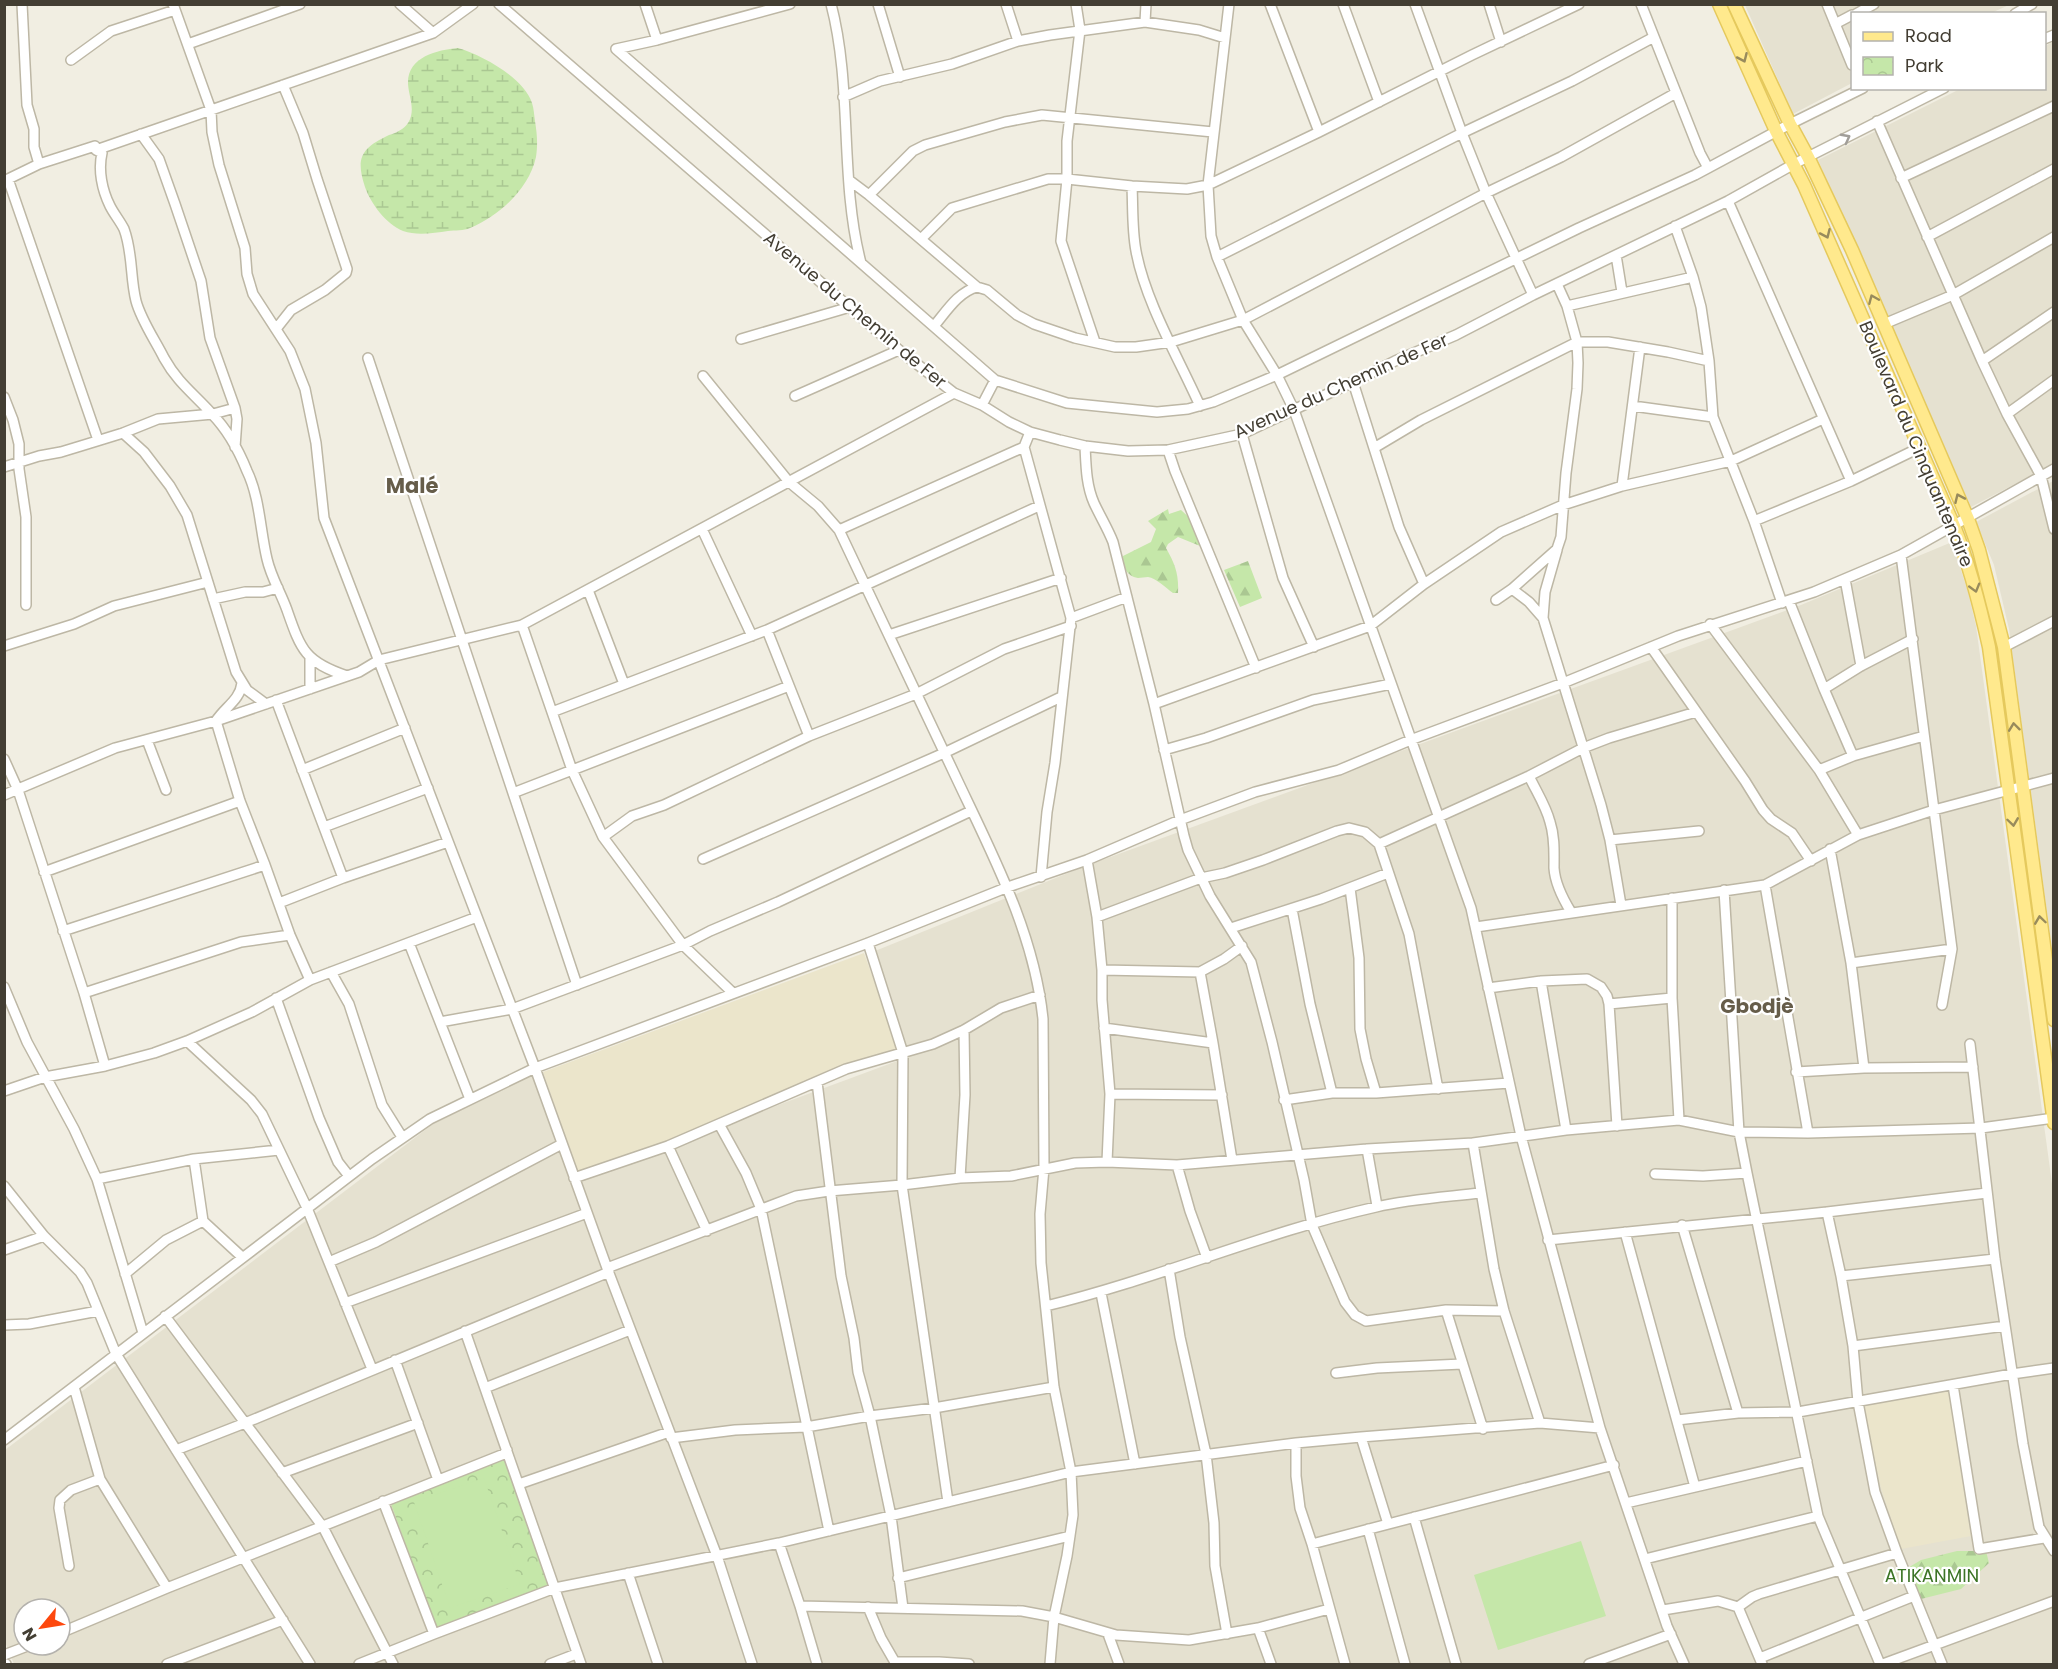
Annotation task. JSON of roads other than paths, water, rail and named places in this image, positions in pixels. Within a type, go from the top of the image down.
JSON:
[{"type":"main road","name":"Boulevard du Cinquantenaire","points":[[1719,4],[1776,131],[1794,164],[1964,551],[1989,648],[2054,1123]]},
{"type":"main road","name":"Boulevard du Cinquantenaire","points":[[1734,4],[1852,250],[1968,519],[1979,550],[2004,647],[2054,1020]]},
{"type":"street","points":[[22,4],[27,105],[34,129],[33,147],[39,164]]},
{"type":"street","points":[[188,44],[300,4]]},
{"type":"street","points":[[400,4],[433,33]]},
{"type":"street","points":[[96,150],[433,33],[473,4]]},
{"type":"street","name":"Avenue du Chemin de Fer","points":[[499,4],[899,350],[954,393],[1030,432],[1085,446],[1128,451],[1168,450],[1242,434],[1395,361],[1456,335],[1533,295],[1728,201],[1794,164],[1940,90]]},
{"type":"street","points":[[645,4],[657,40],[790,4]]},
{"type":"street","points":[[831,4],[840,57],[849,180],[857,248],[861,263]]},
{"type":"street","points":[[878,4],[900,77]]},
{"type":"street","points":[[1006,4],[1018,41]]},
{"type":"street","points":[[1076,4],[1080,30],[1067,141],[1067,179],[1061,242],[1095,342]]},
{"type":"street","points":[[1145,22],[1146,4]]},
{"type":"street","points":[[1229,4],[1208,185],[1211,236],[1217,257],[1243,320],[1277,375],[1294,410],[1370,626],[1413,739],[1476,927],[1521,1136],[1600,1428],[1671,1634],[1684,1665]]},
{"type":"street","points":[[1270,4],[1319,132]]},
{"type":"street","points":[[1343,4],[1379,102]]},
{"type":"street","points":[[1415,4],[1486,193],[1533,295]]},
{"type":"street","points":[[1489,4],[1502,42]]},
{"type":"street","points":[[921,239],[952,208],[1002,191],[1048,179],[1188,189],[1208,185],[1502,42],[1565,8],[1580,4]]},
{"type":"street","points":[[1641,4],[1708,168]]},
{"type":"street","points":[[1827,4],[1851,63]]},
{"type":"street","points":[[1858,12],[1874,4]]},
{"type":"street","points":[[71,60],[111,31],[174,7],[210,110],[219,165],[245,248],[247,274],[253,294],[290,351],[305,389],[316,443],[324,518],[535,1068],[630,1329],[717,1556],[752,1665]]},
{"type":"street","points":[[1835,24],[1851,16]]},
{"type":"street","points":[[843,97],[880,81],[952,64],[1018,41],[1080,30],[1145,22],[1199,30],[1225,38]]},
{"type":"street","points":[[1217,257],[1462,133],[1572,81],[1654,37]]},
{"type":"street","name":"Avenue du Chemin de Fer","points":[[657,40],[616,49],[995,380],[1067,403],[1157,412],[1188,409],[1214,402],[1277,375],[1516,258],[1708,168],[1859,90]]},
{"type":"street","points":[[276,329],[291,310],[325,290],[346,273],[347,269],[303,133],[282,86]]},
{"type":"street","points":[[849,180],[977,287],[987,291],[1017,315],[1034,324],[1075,338],[1115,347],[1136,347],[1171,342],[1243,320],[1486,193],[1561,157],[1676,93]]},
{"type":"street","points":[[1901,178],[2054,106]]},
{"type":"street","points":[[869,195],[913,151],[925,145],[1005,122],[1042,115],[1213,132]]},
{"type":"street","points":[[1877,121],[1982,361],[2007,414],[2041,476],[2054,529]]},
{"type":"street","points":[[141,134],[159,159],[201,281],[210,338],[235,408],[237,419],[235,447]]},
{"type":"street","points":[[98,440],[6,180],[39,164],[95,146],[96,150],[102,153],[100,175],[107,199],[124,229],[129,246],[135,293],[141,314],[180,382],[213,414],[247,470],[253,487],[268,563],[291,627],[310,658],[321,666],[347,676]]},
{"type":"street","points":[[1927,237],[2054,169]]},
{"type":"street","points":[[1132,186],[1136,253],[1157,314],[1200,406]]},
{"type":"street","points":[[1728,201],[1851,481]]},
{"type":"street","points":[[1675,226],[1701,308],[1709,361],[1713,417],[1786,602],[1853,756]]},
{"type":"street","points":[[1884,324],[1953,296],[2054,237]]},
{"type":"street","points":[[1616,255],[1622,292]]},
{"type":"street","points":[[1567,306],[1693,277]]},
{"type":"street","points":[[1557,284],[1567,306],[1577,342],[1578,389],[1561,537],[1545,592],[1543,618],[1610,840],[1621,905]]},
{"type":"street","points":[[934,326],[962,295],[977,287]]},
{"type":"street","points":[[741,339],[850,307]]},
{"type":"street","points":[[1982,361],[2054,312]]},
{"type":"street","points":[[1374,448],[1421,420],[1577,342],[1608,342],[1709,361]]},
{"type":"street","points":[[1622,486],[1640,347]]},
{"type":"street","points":[[795,396],[899,350]]},
{"type":"street","points":[[368,358],[577,985]]},
{"type":"street","points":[[703,376],[789,482],[818,506],[839,530],[1008,887],[1032,958],[1043,1019],[1044,1168],[1040,1214],[1041,1263],[1054,1387],[1071,1472],[1070,1536],[1054,1617],[1050,1665]]},
{"type":"street","points":[[981,405],[995,380]]},
{"type":"street","points":[[2007,414],[2054,380]]},
{"type":"street","points":[[1353,382],[1399,527],[1424,584]]},
{"type":"street","points":[[4,795],[115,748],[216,721],[359,672],[380,660],[522,626],[954,393]]},
{"type":"street","points":[[4,397],[19,444],[26,517],[26,605]]},
{"type":"street","points":[[1633,406],[1713,417]]},
{"type":"street","points":[[4,467],[39,456],[61,453],[158,419],[213,414],[235,408]]},
{"type":"street","points":[[1154,704],[1370,626],[1424,584],[1501,532],[1563,505],[1622,486],[1731,461],[1823,419]]},
{"type":"street","points":[[1030,432],[1024,447],[1071,622],[1041,877]]},
{"type":"street","points":[[123,433],[144,452],[170,486],[187,515],[236,672],[247,690],[266,704]]},
{"type":"street","points":[[1242,434],[1283,578],[1314,647]]},
{"type":"street","points":[[1085,446],[1087,481],[1094,503],[1113,542],[1188,850],[1201,878],[1251,962],[1298,1155],[1312,1225],[1340,1292],[1355,1315],[1366,1321],[1446,1310],[1504,1311]]},
{"type":"street","points":[[839,530],[1024,447]]},
{"type":"street","points":[[1754,521],[1851,481],[1919,448]]},
{"type":"street","points":[[1168,450],[1256,668]]},
{"type":"street","points":[[4,1440],[402,1137],[430,1119],[535,1068],[868,943],[1008,887],[1087,860],[1180,820],[1255,792],[1339,770],[1710,624],[1786,602],[1845,579],[1901,555],[2054,470]]},
{"type":"street","points":[[552,712],[767,630],[1040,506]]},
{"type":"street","points":[[702,529],[752,636]]},
{"type":"street","points":[[1496,600],[1512,589],[1557,549]]},
{"type":"street","points":[[1901,555],[1952,949],[1942,1005]]},
{"type":"street","points":[[889,634],[1061,579]]},
{"type":"street","points":[[1845,579],[1861,666]]},
{"type":"street","points":[[4,646],[74,624],[114,606],[208,582]]},
{"type":"street","points":[[213,599],[278,588]]},
{"type":"street","points":[[1512,589],[1529,602],[1543,618]]},
{"type":"street","points":[[588,590],[624,684]]},
{"type":"street","points":[[603,837],[633,816],[664,805],[809,736],[916,694],[1004,649],[1127,597]]},
{"type":"street","points":[[2004,647],[2054,621]]},
{"type":"street","points":[[1710,624],[1819,770],[1858,835]]},
{"type":"street","points":[[522,626],[572,770],[603,837],[683,945],[733,993]]},
{"type":"street","points":[[767,630],[809,736]]},
{"type":"street","points":[[1824,689],[1861,666],[1913,639]]},
{"type":"street","points":[[1651,647],[1763,810],[1771,819],[1792,833],[1811,861]]},
{"type":"street","points":[[310,658],[310,689]]},
{"type":"street","points":[[216,721],[236,700],[241,692],[242,683]]},
{"type":"street","points":[[1164,750],[1206,738],[1313,700],[1391,684]]},
{"type":"street","points":[[513,793],[789,686]]},
{"type":"street","points":[[703,859],[944,753],[1061,697]]},
{"type":"street","points":[[276,700],[343,878]]},
{"type":"street","points":[[1379,844],[1529,776],[1583,748],[1696,712]]},
{"type":"street","points":[[216,721],[240,801],[290,935],[310,980]]},
{"type":"street","points":[[302,770],[405,728]]},
{"type":"street","points":[[1819,770],[1853,756],[1924,736]]},
{"type":"street","points":[[147,740],[166,790]]},
{"type":"street","points":[[4,759],[18,790],[84,993],[105,1066]]},
{"type":"street","points":[[1529,776],[1551,823],[1556,857],[1554,869],[1561,895],[1571,912]]},
{"type":"street","points":[[1476,927],[1765,885],[1858,835],[1934,810],[2054,778]]},
{"type":"street","points":[[324,827],[428,788]]},
{"type":"street","points":[[44,872],[240,801]]},
{"type":"street","points":[[440,1022],[512,1009],[683,945],[971,811]]},
{"type":"street","points":[[1097,917],[1201,878],[1244,867],[1337,831],[1349,828],[1365,832],[1379,844],[1399,901],[1408,934],[1438,1089]]},
{"type":"street","points":[[1610,840],[1699,831]]},
{"type":"street","points":[[279,903],[448,842]]},
{"type":"street","points":[[1830,849],[1851,963],[1864,1068]]},
{"type":"street","points":[[1087,860],[1097,917],[1102,970],[1110,1094],[1107,1162]]},
{"type":"street","points":[[63,931],[265,865]]},
{"type":"street","points":[[1231,928],[1292,909],[1388,873]]},
{"type":"street","points":[[1765,885],[1808,1133]]},
{"type":"street","points":[[1350,888],[1359,958],[1360,1029],[1376,1093]]},
{"type":"street","points":[[1724,890],[1739,1132],[1756,1219],[1818,1516],[1881,1665],[2054,1601]]},
{"type":"street","points":[[1672,898],[1672,998],[1679,1120]]},
{"type":"street","points":[[1292,909],[1310,1004],[1332,1094]]},
{"type":"street","points":[[4,1091],[45,1077],[105,1066],[188,1041],[233,1022],[310,980],[477,917]]},
{"type":"street","points":[[84,993],[241,942],[290,935]]},
{"type":"street","points":[[409,943],[470,1099]]},
{"type":"street","points":[[868,943],[903,1053],[902,1185],[948,1502]]},
{"type":"street","points":[[1102,970],[1200,972],[1242,946]]},
{"type":"street","points":[[1851,963],[1952,949]]},
{"type":"street","points":[[331,972],[349,1004],[382,1105],[402,1137]]},
{"type":"street","points":[[1200,972],[1214,1043],[1232,1160]]},
{"type":"street","points":[[1488,988],[1541,981],[1587,979],[1600,987],[1607,996],[1609,1004],[1617,1126]]},
{"type":"street","points":[[1541,981],[1566,1130]]},
{"type":"street","points":[[4,987],[27,1042],[74,1129],[97,1179],[143,1334]]},
{"type":"street","points":[[574,1178],[668,1146],[846,1070],[903,1053],[964,1030],[1001,1008],[1040,995]]},
{"type":"street","points":[[276,998],[319,1118],[338,1162],[349,1176]]},
{"type":"street","points":[[1609,1004],[1672,998]]},
{"type":"street","points":[[1104,1028],[1214,1043]]},
{"type":"street","points":[[960,1178],[965,1087],[964,1030]]},
{"type":"street","points":[[188,1041],[251,1100],[262,1114],[307,1208],[372,1369]]},
{"type":"street","points":[[1970,1044],[1995,1259],[2012,1374],[2037,1516],[2044,1538],[2054,1551]]},
{"type":"street","points":[[1796,1072],[1864,1068],[1973,1067]]},
{"type":"street","points":[[818,1082],[829,1191],[841,1276],[854,1338],[858,1372],[870,1416],[891,1516],[903,1608]]},
{"type":"street","points":[[1284,1100],[1332,1094],[1509,1083]]},
{"type":"street","points":[[1110,1094],[1222,1095]]},
{"type":"street","points":[[176,1450],[608,1270],[796,1196],[960,1178],[1011,1176],[1075,1163],[1177,1165],[1367,1149],[1473,1143],[1566,1130],[1679,1120],[1739,1132],[1808,1133],[1981,1128],[2053,1113]]},
{"type":"street","points":[[719,1124],[746,1173],[761,1209],[829,1531]]},
{"type":"street","points":[[1473,1143],[1480,1193],[1504,1311],[1540,1423]]},
{"type":"street","points":[[328,1262],[376,1242],[562,1144]]},
{"type":"street","points":[[668,1146],[707,1231]]},
{"type":"street","points":[[1367,1149],[1377,1206]]},
{"type":"street","points":[[97,1179],[194,1159],[279,1150]]},
{"type":"street","points":[[194,1159],[203,1221],[242,1257]]},
{"type":"street","points":[[1177,1165],[1190,1211],[1208,1258]]},
{"type":"street","points":[[1655,1174],[1703,1176],[1747,1173]]},
{"type":"street","points":[[4,1186],[44,1236],[80,1272],[87,1283],[116,1354],[310,1665]]},
{"type":"street","points":[[1047,1306],[1101,1293],[1271,1236],[1377,1206],[1480,1193]]},
{"type":"street","points":[[1548,1240],[1827,1212],[1987,1193]]},
{"type":"street","points":[[1827,1212],[1841,1276],[1853,1346],[1858,1402],[1875,1492],[1942,1665]]},
{"type":"street","points":[[345,1303],[587,1213]]},
{"type":"street","points":[[125,1274],[166,1240],[203,1221]]},
{"type":"street","points":[[1682,1225],[1738,1413]]},
{"type":"street","points":[[1626,1232],[1695,1487]]},
{"type":"street","points":[[4,1250],[44,1236]]},
{"type":"street","points":[[1841,1276],[1995,1259]]},
{"type":"street","points":[[1169,1269],[1179,1337],[1206,1454],[1214,1523],[1215,1566],[1227,1634]]},
{"type":"street","points":[[1101,1293],[1135,1464]]},
{"type":"street","points":[[1446,1310],[1483,1429]]},
{"type":"street","points":[[4,1325],[29,1324],[98,1311]]},
{"type":"street","points":[[165,1316],[323,1527],[393,1665]]},
{"type":"street","points":[[1853,1346],[2005,1326]]},
{"type":"street","points":[[485,1388],[630,1329]]},
{"type":"street","points":[[465,1331],[581,1665]]},
{"type":"street","points":[[395,1360],[438,1480]]},
{"type":"street","points":[[1336,1373],[1377,1368],[1462,1364]]},
{"type":"street","points":[[1677,1420],[1738,1413],[1798,1412],[2054,1368]]},
{"type":"street","points":[[1953,1385],[1979,1549],[2044,1538]]},
{"type":"street","points":[[74,1387],[100,1479],[167,1588]]},
{"type":"street","points":[[519,1484],[670,1435],[806,1426],[934,1408],[1054,1387]]},
{"type":"street","points":[[282,1473],[418,1423]]},
{"type":"street","points":[[359,1665],[555,1588],[779,1543],[1071,1472],[1296,1443],[1362,1437],[1540,1423],[1600,1428]]},
{"type":"street","points":[[1362,1437],[1388,1524]]},
{"type":"street","points":[[1296,1443],[1296,1476],[1300,1508],[1345,1665]]},
{"type":"street","points":[[72,1628],[504,1454],[507,1450]]},
{"type":"street","points":[[1626,1503],[1807,1461]]},
{"type":"street","points":[[1312,1544],[1614,1465]]},
{"type":"street","points":[[69,1566],[59,1509],[60,1500],[71,1490],[100,1479]]},
{"type":"street","points":[[383,1501],[434,1634]]},
{"type":"street","points":[[1645,1559],[1818,1516]]},
{"type":"street","points":[[1414,1517],[1456,1665]]},
{"type":"street","points":[[1368,1529],[1405,1665]]},
{"type":"street","points":[[898,1578],[1070,1536]]},
{"type":"street","points":[[779,1543],[800,1606],[816,1665]]},
{"type":"street","points":[[1738,1607],[1759,1594],[1897,1553]]},
{"type":"street","points":[[628,1573],[658,1665]]},
{"type":"street","points":[[1738,1607],[1761,1661],[1914,1596]]},
{"type":"street","points":[[1663,1610],[1718,1601],[1738,1607]]},
{"type":"street","points":[[800,1606],[1022,1611],[1054,1617],[1108,1634],[1130,1638],[1189,1641],[1258,1628],[1329,1609]]},
{"type":"street","points":[[868,1607],[895,1663],[939,1662],[969,1665]]},
{"type":"street","points":[[167,1665],[282,1620]]},
{"type":"street","points":[[1258,1628],[1271,1665]]},
{"type":"street","points":[[1108,1634],[1119,1665]]},
{"type":"street","points":[[1589,1665],[1613,1660],[1671,1634]]},
{"type":"street","points":[[550,1665],[576,1654]]},
{"type":"street","points":[[4,1657],[6,1664]]},
{"type":"district","name":"Malé","points":[[412,486]]},
{"type":"district","name":"Gbodjè","points":[[1757,1006]]},
{"type":"park label","name":"ATIKANMIN","points":[[1932,1576]]}]
